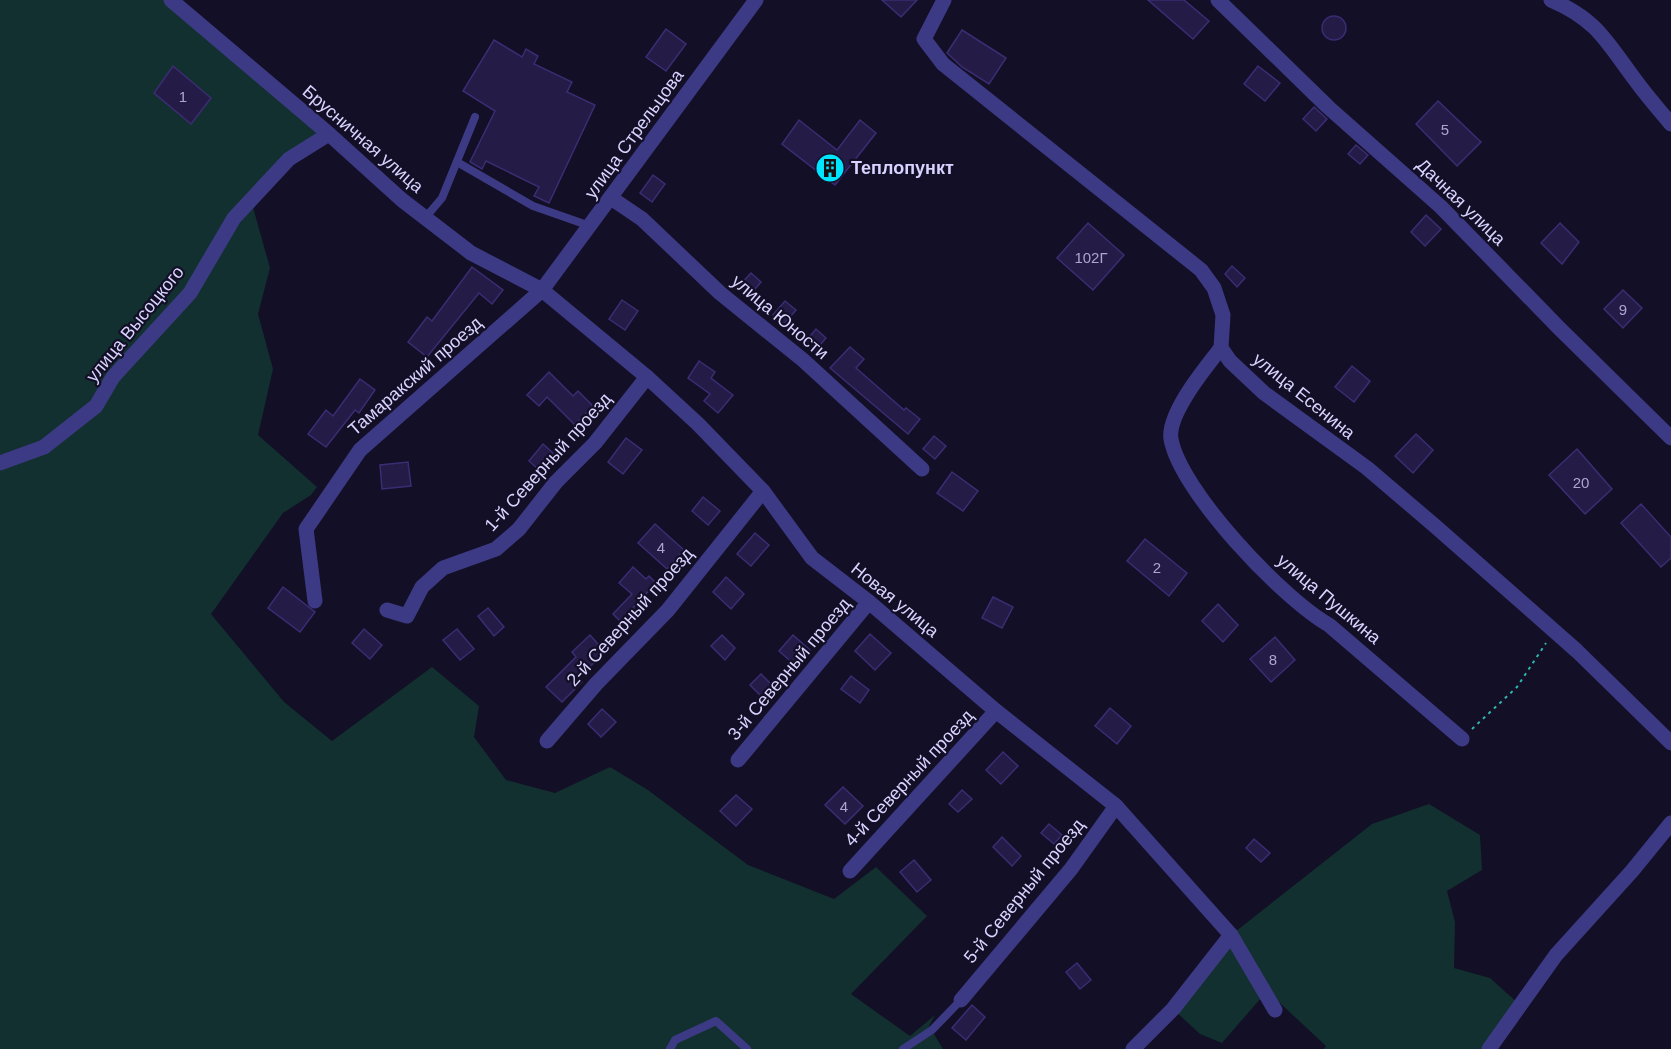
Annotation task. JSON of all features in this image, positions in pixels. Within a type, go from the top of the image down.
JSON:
[{"type":"street","name":"Брусничная улица","points":[[171,0],[425,218],[471,253],[542,290]]},
{"type":"street","name":"улица Стрельцова","points":[[542,290],[756,0]]},
{"type":"street","points":[[944,0],[924,39],[943,64],[1201,270],[1214,288],[1223,315],[1221,348]]},
{"type":"street","name":"Дачная улица","points":[[1218,0],[1328,107],[1441,207],[1671,438]]},
{"type":"street","points":[[1551,0],[1582,14],[1605,36],[1636,81],[1671,124]]},
{"type":"street","name":"улица Высоцкого","points":[[0,463],[44,447],[96,406],[113,377],[190,293],[234,218],[289,159],[329,134]]},
{"type":"street","name":"улица Юности","points":[[611,198],[642,219],[720,293],[803,360],[922,469]]},
{"type":"street","name":"Новая улица","points":[[542,290],[647,377],[698,424],[764,491],[812,558],[869,602],[996,711],[1116,806],[1204,902],[1231,935],[1275,1010]]},
{"type":"street","name":"Тамаракский проезд","points":[[315,601],[306,529],[360,450],[542,290]]},
{"type":"street","name":"улица Есенина","points":[[1221,348],[1230,361],[1264,393],[1367,468],[1554,631],[1671,742]]},
{"type":"street","name":"улица Пушкина","points":[[1221,348],[1200,374],[1179,409],[1171,437],[1181,464],[1229,536],[1311,614],[1329,624],[1462,739]]},
{"type":"street","name":"1-й Северный проезд","points":[[387,610],[407,616],[422,586],[443,568],[496,549],[519,529],[556,482],[595,443],[647,377]]},
{"type":"street","name":"2-й Северный проезд","points":[[547,741],[596,684],[668,610],[764,491]]},
{"type":"street","name":"3-й Северный проезд","points":[[738,760],[869,602]]},
{"type":"street","name":"4-й Северный проезд","points":[[850,871],[996,711]]},
{"type":"street","name":"5-й Северный проезд","points":[[961,1000],[1071,869],[1116,806]]},
{"type":"street","points":[[1489,1049],[1556,956],[1632,871],[1671,823]]},
{"type":"street","points":[[1133,1049],[1173,1009],[1231,935]]},
{"type":"lane","points":[[425,218],[441,198],[475,117]]},
{"type":"lane","points":[[456,162],[533,206],[590,226]]},
{"type":"lane","points":[[903,1049],[932,1030],[961,1000]]},
{"type":"lane","points":[[670,1049],[675,1041],[716,1021],[747,1049]]},
{"type":"path","points":[[1462,739],[1516,687],[1554,631]]},
{"type":"green space","points":[[0,0],[171,0],[329,134],[251,200],[270,268],[258,314],[273,369],[258,435],[317,487],[311,495],[283,513],[211,614],[284,702],[332,741],[432,667],[479,706],[474,737],[506,780],[555,793],[610,767],[648,790],[748,865],[834,899],[876,867],[927,916],[851,994],[910,1036],[935,1015],[929,1026],[943,1049],[0,1049]]},
{"type":"green space","points":[[1429,804],[1480,835],[1482,870],[1447,891],[1455,922],[1454,968],[1490,978],[1520,1005],[1489,1049],[1324,1049],[1326,1046],[1267,991],[1222,1043],[1200,1034],[1173,1009],[1231,935],[1372,824]]},
{"type":"building","points":[[882,0],[917,0],[901,17]]},
{"type":"building","points":[[1148,0],[1184,0],[1209,21],[1193,39]]},
{"type":"building","points":[[1334,16],[1339,17],[1345,23],[1345,33],[1339,39],[1334,40],[1329,39],[1323,33],[1322,28],[1323,23],[1329,17]]},
{"type":"building","points":[[666,29],[686,44],[666,71],[646,57]]},
{"type":"building","points":[[962,30],[1006,58],[989,84],[962,67],[947,53]]},
{"type":"building","points":[[494,40],[522,57],[526,49],[538,56],[534,64],[572,82],[567,92],[595,105],[549,203],[534,196],[539,187],[486,161],[482,169],[470,162],[495,111],[463,91]]},
{"type":"building","points":[[173,66],[211,98],[191,124],[154,93]]},
{"type":"building","points":[[1258,66],[1280,83],[1265,101],[1244,84]]},
{"type":"building","points":[[1438,101],[1481,142],[1457,166],[1416,124]]},
{"type":"building","points":[[1314,107],[1327,119],[1316,131],[1303,119]]},
{"type":"building","name":"Теплопункт","points":[[799,120],[837,150],[860,120],[876,133],[835,185],[782,144]]},
{"type":"building","points":[[1356,145],[1368,155],[1360,164],[1348,154]]},
{"type":"building","points":[[653,175],[665,184],[652,202],[640,193]]},
{"type":"building","points":[[1426,215],[1441,229],[1425,246],[1411,232]]},
{"type":"building","points":[[1088,223],[1124,255],[1093,290],[1057,258]]},
{"type":"building","points":[[1560,223],[1579,242],[1562,264],[1541,243]]},
{"type":"building","points":[[1232,266],[1245,278],[1237,287],[1225,274]]},
{"type":"building","points":[[472,267],[503,290],[492,304],[479,293],[427,357],[408,342],[427,317],[432,321]]},
{"type":"building","points":[[751,273],[761,282],[750,295],[739,286]]},
{"type":"building","points":[[1623,290],[1642,308],[1623,328],[1604,309]]},
{"type":"building","points":[[622,300],[638,311],[625,330],[609,319]]},
{"type":"building","points":[[785,301],[796,310],[784,324],[773,315]]},
{"type":"building","points":[[816,329],[826,338],[814,352],[804,343]]},
{"type":"building","points":[[850,347],[864,359],[856,368],[904,410],[906,408],[920,419],[908,434],[830,368]]},
{"type":"building","points":[[699,361],[715,372],[711,378],[733,395],[718,413],[704,401],[710,394],[688,378]]},
{"type":"building","points":[[1352,366],[1370,381],[1354,402],[1335,387]]},
{"type":"building","points":[[549,372],[573,396],[578,391],[593,406],[575,425],[547,397],[539,406],[527,395]]},
{"type":"building","points":[[360,379],[375,390],[359,413],[355,410],[326,447],[308,434],[326,410],[333,416]]},
{"type":"building","points":[[1416,434],[1433,450],[1413,473],[1395,456]]},
{"type":"building","points":[[934,436],[946,446],[935,459],[923,449]]},
{"type":"building","points":[[626,438],[642,450],[623,474],[608,462]]},
{"type":"building","points":[[543,444],[553,453],[539,470],[529,461]]},
{"type":"building","points":[[1577,449],[1612,489],[1585,514],[1549,475]]},
{"type":"building","points":[[408,462],[411,486],[382,489],[380,465]]},
{"type":"building","points":[[952,472],[978,491],[963,511],[937,493]]},
{"type":"building","points":[[703,497],[720,511],[708,525],[692,511]]},
{"type":"building","points":[[1641,504],[1671,537],[1671,558],[1661,567],[1621,523]]},
{"type":"building","points":[[655,524],[684,550],[667,569],[638,543]]},
{"type":"building","points":[[755,533],[769,545],[751,566],[737,554]]},
{"type":"building","points":[[1145,539],[1187,573],[1169,596],[1127,561]]},
{"type":"building","points":[[633,567],[646,579],[649,576],[656,583],[633,608],[638,612],[625,626],[613,614],[632,594],[619,583]]},
{"type":"building","points":[[726,577],[744,594],[731,609],[713,592]]},
{"type":"building","points":[[283,587],[315,612],[300,632],[268,608]]},
{"type":"building","points":[[993,597],[1013,607],[1002,628],[982,618]]},
{"type":"building","points":[[1218,604],[1238,625],[1223,642],[1202,621]]},
{"type":"building","points":[[488,608],[504,627],[494,636],[478,616]]},
{"type":"building","points":[[364,629],[382,645],[370,659],[352,643]]},
{"type":"building","points":[[457,629],[474,649],[460,660],[443,640]]},
{"type":"building","points":[[870,634],[891,653],[875,670],[855,651]]},
{"type":"building","points":[[590,635],[605,652],[578,678],[582,682],[562,702],[546,687],[576,657],[572,652]]},
{"type":"building","points":[[722,635],[735,648],[725,660],[711,646]]},
{"type":"building","points":[[793,635],[810,650],[796,666],[779,651]]},
{"type":"building","points":[[1275,637],[1295,660],[1271,682],[1250,659]]},
{"type":"building","points":[[761,674],[775,688],[764,699],[750,685]]},
{"type":"building","points":[[851,676],[869,690],[860,703],[841,689]]},
{"type":"building","points":[[1110,708],[1131,726],[1117,744],[1095,726]]},
{"type":"building","points":[[602,709],[616,722],[601,737],[588,724]]},
{"type":"building","points":[[1003,752],[1018,766],[1001,784],[986,770]]},
{"type":"building","points":[[843,787],[863,806],[845,824],[825,805]]},
{"type":"building","points":[[962,790],[972,799],[958,812],[949,804]]},
{"type":"building","points":[[736,795],[752,809],[736,826],[720,811]]},
{"type":"building","points":[[1049,824],[1062,835],[1054,844],[1041,833]]},
{"type":"building","points":[[1002,837],[1021,856],[1012,866],[993,847]]},
{"type":"building","points":[[1254,839],[1270,853],[1261,862],[1246,848]]},
{"type":"building","points":[[914,860],[931,880],[917,892],[900,872]]},
{"type":"building","points":[[1077,963],[1091,980],[1080,989],[1066,972]]},
{"type":"building","points":[[972,1005],[985,1017],[966,1040],[952,1028]]},
{"type":"place","name":"Теплопункт","points":[[830,168]]}]
